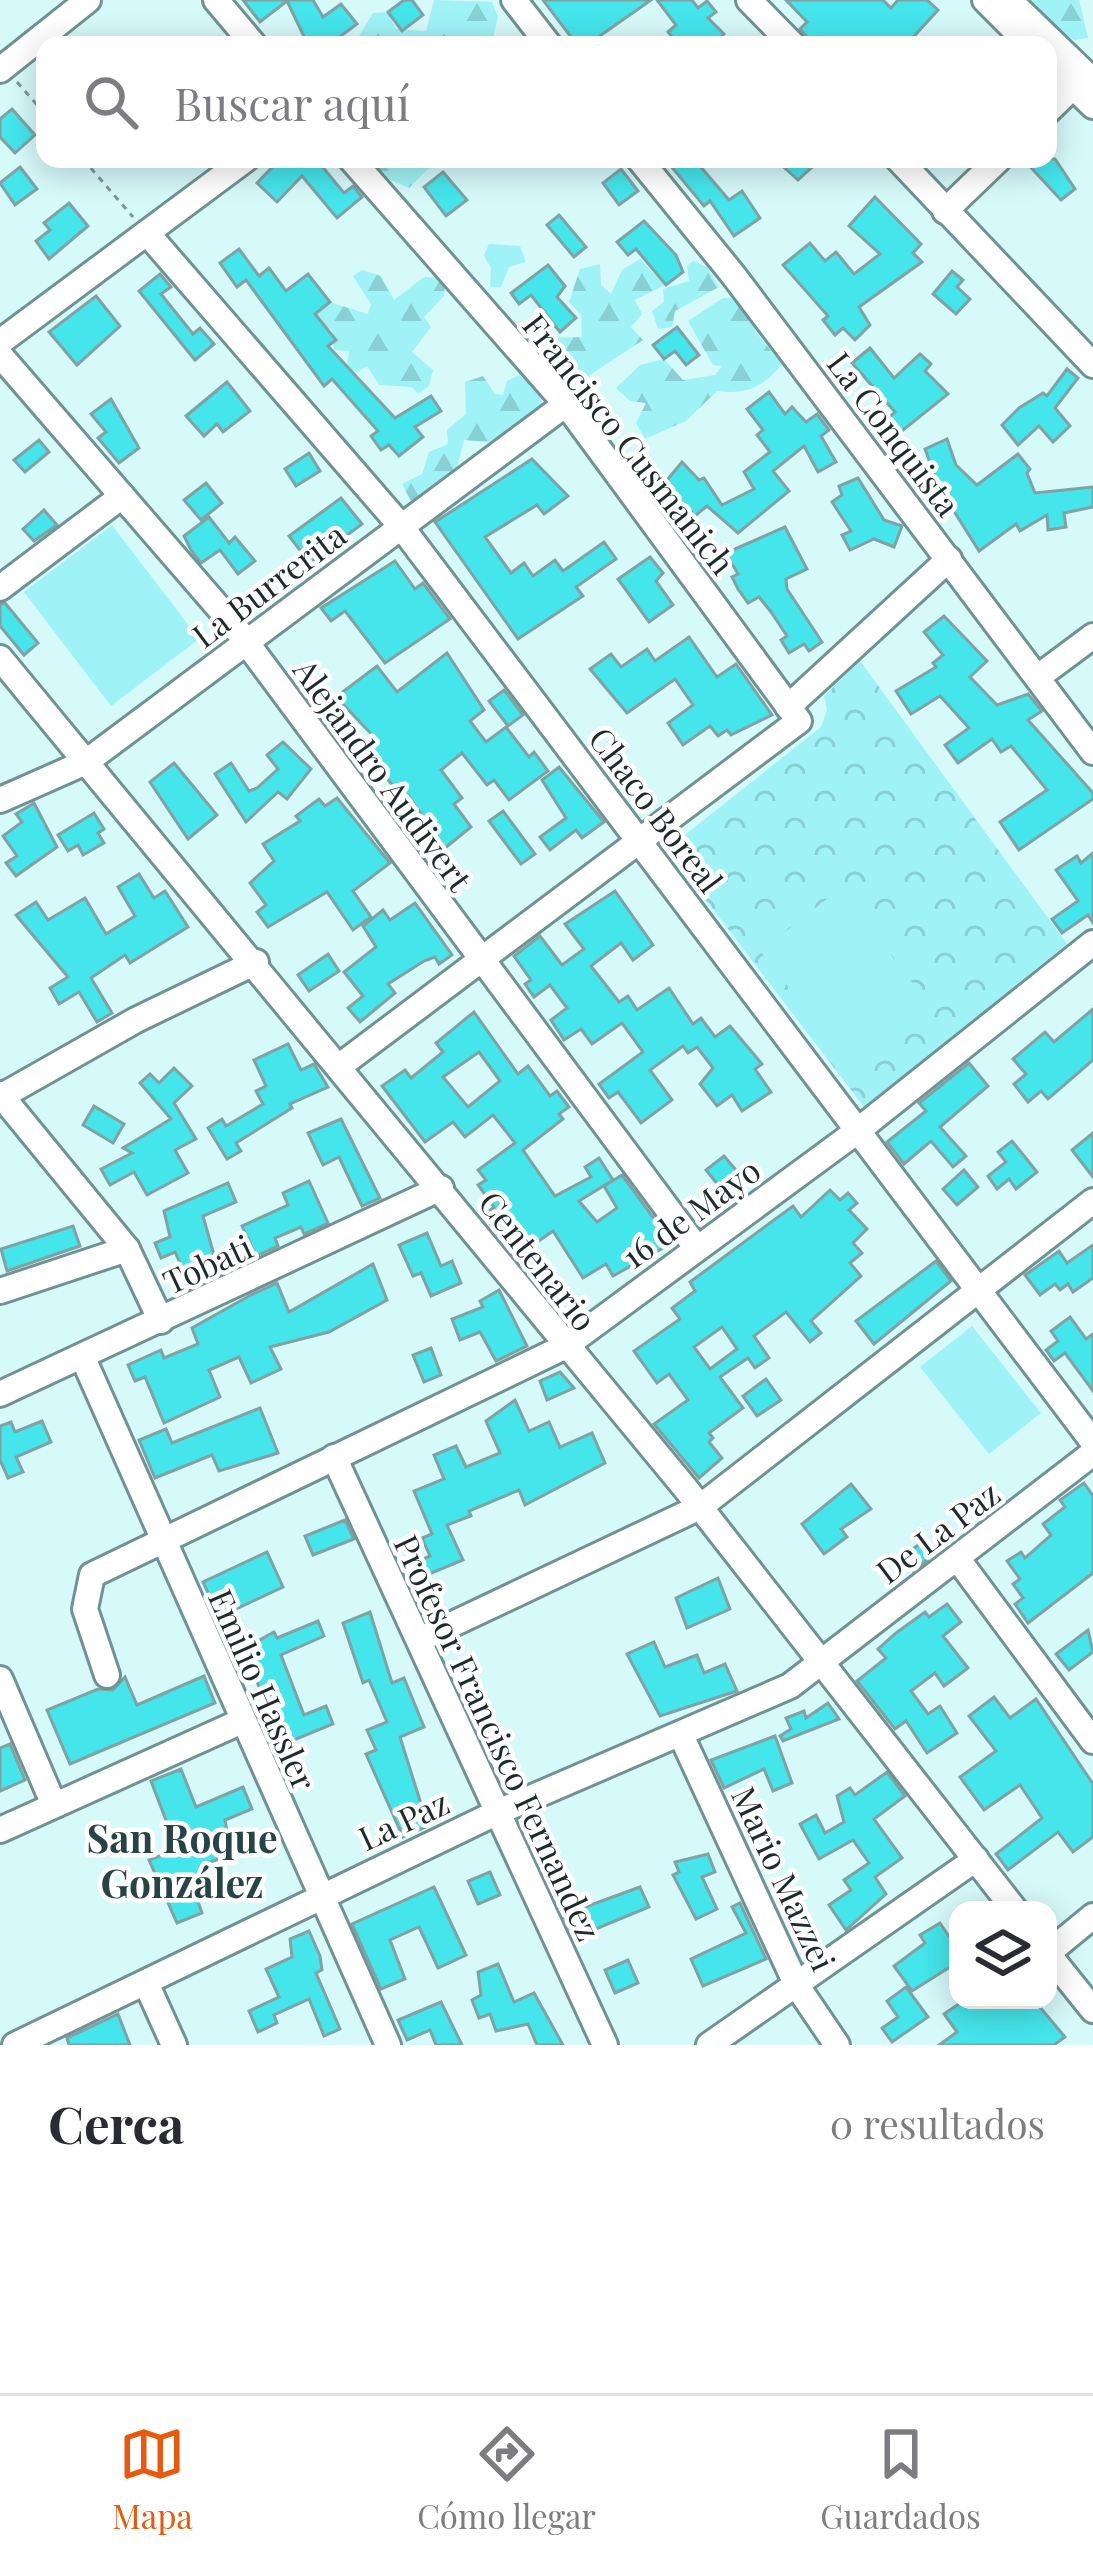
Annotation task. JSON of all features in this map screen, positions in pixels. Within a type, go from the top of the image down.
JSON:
[{"type":"street","points":[[41,36],[88,0]]},
{"type":"street","points":[[216,0],[246,36]]},
{"type":"street","points":[[514,0],[542,36]]},
{"type":"street","points":[[749,0],[781,36]]},
{"type":"street","points":[[985,0],[1021,36]]},
{"type":"street","points":[[1009,0],[1042,36]]},
{"type":"street","points":[[1,66],[36,39]]},
{"type":"street","points":[[1057,52],[1084,81],[1093,106]]},
{"type":"street","points":[[1057,67],[1084,81]]},
{"type":"street","points":[[1057,104],[1084,81]]},
{"type":"street","points":[[0,342],[234,168]]},
{"type":"street","name":"Francisco Cusmanich","points":[[359,168],[566,404],[794,714]]},
{"type":"street","name":"La Conquista","points":[[646,168],[1093,752]]},
{"type":"street","points":[[906,168],[1093,364]]},
{"type":"street","points":[[946,211],[990,168]]},
{"type":"street","name":"Chaco Boreal","points":[[147,233],[400,525],[1093,1442]]},
{"type":"street","name":"Alejandro Audivert","points":[[0,355],[246,642],[696,1247]]},
{"type":"street","name":"La Burrerita","points":[[0,800],[86,762],[566,404]]},
{"type":"street","points":[[0,588],[122,496]]},
{"type":"street","points":[[341,1065],[643,843],[794,714],[949,559]]},
{"type":"street","points":[[1039,677],[1093,636]]},
{"type":"street","name":"Centenario","points":[[0,658],[341,1065],[564,1347],[700,1507],[1008,1901]]},
{"type":"street","name":"16 de Mayo","points":[[107,1676],[85,1609],[85,1591],[92,1575],[564,1347],[856,1132],[1093,943]]},
{"type":"street","points":[[161,1321],[127,1249],[1,1095],[136,1020],[256,962]]},
{"type":"street","name":"Tobati","points":[[0,1394],[441,1188]]},
{"type":"street","points":[[418,1640],[700,1507],[1093,1201]]},
{"type":"street","points":[[0,1292],[127,1249]]},
{"type":"street","name":"Emilio Hassler","points":[[82,1358],[388,2045]]},
{"type":"street","name":"De La Paz","points":[[820,1660],[1093,1454]]},
{"type":"street","name":"Profesor Francisco Fernandez","points":[[334,1457],[605,2045]]},
{"type":"street","points":[[957,1558],[1093,1741]]},
{"type":"street","name":"La Paz","points":[[15,2045],[497,1812],[790,1686],[820,1660]]},
{"type":"street","points":[[0,1679],[55,1805]]},
{"type":"street","points":[[0,1830],[242,1721]]},
{"type":"street","name":"Mario Mazzei","points":[[681,1735],[797,1986],[837,2045]]},
{"type":"street","points":[[709,2045],[976,1858]]},
{"type":"street","points":[[1057,1946],[1093,1916]]},
{"type":"street","points":[[1057,1964],[1093,2010]]},
{"type":"street","points":[[146,1983],[174,2045]]},
{"type":"path","points":[[1,66],[36,104]]},
{"type":"path","points":[[91,168],[147,233]]},
{"type":"green space","points":[[434,0],[492,2],[498,17],[493,36],[359,36],[373,13],[388,12],[396,29],[426,31]]},
{"type":"green space","points":[[1019,0],[1079,0],[1088,38],[1074,40]]},
{"type":"green space","points":[[376,168],[431,168],[409,188],[378,174]]},
{"type":"green space","points":[[489,244],[520,246],[526,262],[509,267],[501,287],[490,287],[491,268],[484,255]]},
{"type":"green space","points":[[640,259],[665,285],[635,300],[642,314],[631,327],[643,340],[564,392],[542,365],[544,338],[582,337],[581,315],[569,302],[580,269],[600,264],[601,285],[611,294],[622,270]]},
{"type":"green space","points":[[693,261],[707,267],[719,287],[675,311],[672,327],[658,329],[652,311],[664,302],[663,289],[689,281],[687,266]]},
{"type":"green space","points":[[362,270],[381,276],[394,300],[424,277],[438,278],[445,286],[444,296],[424,317],[431,327],[412,352],[433,370],[429,386],[418,394],[412,387],[379,385],[367,366],[357,372],[347,368],[349,351],[334,350],[332,330],[318,323],[315,312],[323,300],[368,314],[371,304],[353,276]]},
{"type":"green space","points":[[723,298],[733,298],[755,316],[755,331],[782,364],[754,388],[717,391],[686,421],[645,439],[636,423],[646,403],[630,401],[616,388],[640,365],[664,359],[683,380],[715,375],[722,366],[713,365],[688,321]]},
{"type":"green space","points":[[519,375],[538,390],[543,407],[498,443],[464,440],[456,471],[413,505],[402,484],[422,474],[429,452],[448,444],[447,430],[466,414],[465,382],[483,376],[495,394],[503,395],[507,381]]},
{"type":"green space","points":[[112,525],[199,639],[111,706],[24,592]]},
{"type":"green space","points":[[860,661],[1067,944],[864,1107],[667,849],[821,727],[827,710],[824,696]]},
{"type":"green space","points":[[840,889],[926,1000],[847,1062],[760,951]]},
{"type":"green space","points":[[972,1326],[1041,1413],[989,1454],[920,1367]]},
{"type":"building","points":[[243,0],[313,0],[323,17],[341,4],[357,24],[341,36],[304,36],[287,1],[260,22]]},
{"type":"building","points":[[412,0],[423,15],[402,31],[388,12]]},
{"type":"building","points":[[543,0],[651,0],[600,36],[570,36]]},
{"type":"building","points":[[657,0],[692,0],[698,8],[707,1],[716,12],[708,18],[724,34],[671,36],[668,32],[676,25]]},
{"type":"building","points":[[786,0],[883,0],[891,8],[898,0],[927,0],[938,10],[914,36],[806,36],[800,29],[807,22]]},
{"type":"building","points":[[12,109],[35,135],[15,153],[0,137],[0,119]]},
{"type":"building","points":[[1057,162],[1075,189],[1061,200],[1031,168],[1057,168]]},
{"type":"building","points":[[20,167],[37,189],[15,205],[0,183]]},
{"type":"building","points":[[271,168],[323,168],[344,193],[353,186],[362,197],[337,218],[302,176],[277,202],[257,183]]},
{"type":"building","points":[[672,168],[702,168],[729,200],[742,191],[760,218],[734,236],[710,201],[704,206]]},
{"type":"building","points":[[785,168],[811,168],[798,180]]},
{"type":"building","points":[[621,169],[638,191],[619,205],[603,183]]},
{"type":"building","points":[[443,172],[467,200],[446,216],[424,187]]},
{"type":"building","points":[[875,197],[921,244],[913,253],[922,262],[859,307],[870,325],[855,340],[843,328],[835,335],[823,320],[828,316],[783,265],[810,243],[825,261],[836,252],[854,274],[880,254],[849,226]]},
{"type":"building","points":[[69,203],[88,226],[49,259],[36,241],[50,230],[44,223]]},
{"type":"building","points":[[559,215],[586,247],[574,257],[547,225]]},
{"type":"building","points":[[644,221],[676,255],[683,272],[666,285],[636,249],[628,255],[617,242]]},
{"type":"building","points":[[239,249],[259,276],[269,268],[286,291],[308,274],[330,302],[315,314],[336,340],[328,346],[395,418],[431,396],[441,411],[415,427],[423,437],[399,456],[389,445],[381,450],[371,436],[378,431],[332,379],[324,386],[246,280],[237,287],[220,263]]},
{"type":"building","points":[[548,265],[565,286],[557,297],[576,318],[560,332],[531,295],[519,304],[511,293]]},
{"type":"building","points":[[952,271],[963,280],[957,287],[970,299],[956,314],[933,294]]},
{"type":"building","points":[[160,274],[171,287],[161,294],[193,334],[200,328],[214,344],[195,360],[139,291]]},
{"type":"building","points":[[96,296],[120,326],[77,365],[49,332]]},
{"type":"building","points":[[677,327],[699,355],[686,365],[675,351],[664,359],[653,345]]},
{"type":"building","points":[[870,348],[894,378],[920,354],[931,364],[925,371],[948,394],[897,435],[885,421],[895,412],[852,363]]},
{"type":"building","points":[[1067,369],[1078,378],[1055,408],[1070,426],[1053,442],[1039,426],[1018,445],[1002,425],[1019,408],[1043,393],[1047,396]]},
{"type":"building","points":[[227,382],[250,411],[223,432],[217,424],[204,436],[186,416]]},
{"type":"building","points":[[769,392],[785,414],[792,407],[806,422],[817,414],[829,430],[821,436],[836,462],[818,472],[804,446],[773,471],[789,491],[738,533],[707,506],[695,516],[685,504],[669,508],[657,492],[682,462],[699,480],[704,478],[722,505],[754,489],[744,472],[770,452],[757,435],[763,430],[747,409]]},
{"type":"building","points":[[111,399],[139,448],[119,463],[98,438],[106,432],[91,414]]},
{"type":"building","points":[[947,439],[956,465],[977,485],[1018,454],[1030,469],[1027,473],[1035,493],[1093,487],[1093,507],[1064,513],[1066,527],[1048,530],[1047,515],[1020,531],[1016,524],[979,551],[942,492],[938,495],[930,483],[936,479],[925,449]]},
{"type":"building","points":[[39,440],[49,452],[25,472],[14,460]]},
{"type":"building","points":[[309,453],[320,471],[296,486],[285,469]]},
{"type":"building","points":[[532,459],[568,496],[544,514],[537,505],[485,537],[511,573],[524,563],[533,576],[555,560],[563,571],[604,542],[616,559],[576,587],[583,596],[518,639],[435,522]]},
{"type":"building","points":[[858,478],[884,520],[902,526],[894,547],[874,539],[850,550],[842,535],[851,531],[832,502],[842,495],[839,486]]},
{"type":"building","points":[[206,483],[222,503],[201,520],[184,500]]},
{"type":"building","points":[[341,498],[362,524],[310,563],[289,536]]},
{"type":"building","points":[[44,510],[57,525],[34,541],[23,529]]},
{"type":"building","points":[[209,517],[229,543],[235,537],[255,561],[238,574],[220,550],[201,563],[191,550],[184,536]]},
{"type":"building","points":[[785,527],[807,569],[786,579],[787,589],[822,642],[809,651],[804,644],[789,653],[781,640],[787,636],[771,612],[759,597],[748,603],[738,589],[732,577],[738,574],[726,553]]},
{"type":"building","points":[[650,557],[663,573],[656,581],[673,605],[649,622],[618,579]]},
{"type":"building","points":[[395,561],[415,589],[423,583],[450,619],[385,663],[345,611],[331,621],[321,608]]},
{"type":"building","points":[[5,603],[38,643],[24,655],[0,626],[0,604]]},
{"type":"building","points":[[944,616],[987,661],[970,677],[997,705],[1028,694],[1042,711],[1028,720],[1093,793],[1093,799],[1019,850],[1000,822],[1047,790],[1011,746],[1001,752],[992,739],[958,763],[945,745],[969,728],[940,696],[911,714],[896,691],[936,667],[933,663],[943,655],[924,632]]},
{"type":"building","points":[[689,637],[717,677],[736,664],[772,715],[731,735],[727,730],[718,736],[710,726],[683,745],[668,723],[693,705],[675,679],[627,713],[590,669],[611,654],[621,667],[647,649],[655,661]]},
{"type":"building","points":[[447,653],[484,710],[470,721],[486,742],[506,727],[529,757],[534,752],[548,771],[509,800],[494,780],[487,785],[462,753],[441,770],[462,798],[454,804],[471,827],[445,848],[408,795],[403,799],[366,751],[378,741],[336,697],[377,666],[397,692]]},
{"type":"building","points":[[504,690],[523,715],[508,726],[489,701]]},
{"type":"building","points":[[283,742],[311,769],[287,799],[278,792],[246,822],[215,774],[231,763],[249,791],[257,788],[278,769],[267,755]]},
{"type":"building","points":[[174,763],[217,815],[188,839],[150,782]]},
{"type":"building","points":[[559,767],[604,822],[582,838],[576,830],[550,850],[540,837],[566,818],[542,780]]},
{"type":"building","points":[[337,798],[390,863],[353,891],[371,917],[353,930],[327,892],[268,927],[257,912],[266,905],[250,883],[274,861],[263,844],[300,821],[296,816],[319,799],[325,806]]},
{"type":"building","points":[[34,803],[57,847],[16,876],[6,863],[17,856],[3,836],[22,822],[16,814]]},
{"type":"building","points":[[503,811],[535,854],[521,864],[489,821]]},
{"type":"building","points":[[94,813],[104,829],[98,833],[104,843],[83,855],[78,845],[68,851],[58,835]]},
{"type":"building","points":[[1093,853],[1093,923],[1088,915],[1062,933],[1052,919],[1078,901],[1056,870],[1077,856],[1081,863]]},
{"type":"building","points":[[139,874],[154,898],[165,891],[188,927],[130,963],[125,955],[91,978],[112,1013],[97,1022],[79,992],[59,1004],[50,988],[68,977],[16,915],[36,902],[48,920],[85,898],[106,934],[135,916],[118,887]]},
{"type":"building","points":[[615,891],[653,945],[633,960],[621,943],[591,966],[619,1002],[628,996],[637,1010],[669,988],[693,1024],[701,1018],[715,1037],[730,1026],[762,1064],[755,1069],[771,1092],[742,1111],[732,1095],[717,1106],[700,1084],[713,1068],[697,1047],[688,1053],[683,1046],[650,1070],[672,1100],[641,1123],[618,1092],[609,1098],[599,1084],[643,1052],[622,1023],[592,1044],[581,1029],[564,1040],[551,1020],[567,1008],[550,985],[534,997],[525,984],[531,980],[514,956],[540,936],[562,965],[584,949],[565,924]]},
{"type":"building","points":[[415,903],[452,955],[439,964],[435,957],[424,961],[388,984],[395,993],[360,1022],[348,1008],[363,996],[344,972],[376,947],[363,926],[383,910],[390,920]]},
{"type":"building","points":[[328,954],[339,971],[309,991],[298,975]]},
{"type":"building","points":[[1093,1009],[1093,1060],[1048,1099],[1041,1091],[1028,1102],[1014,1084],[1026,1074],[1013,1059],[1045,1032],[1054,1042]]},
{"type":"building","points":[[474,1012],[518,1074],[528,1066],[550,1096],[557,1091],[569,1107],[559,1114],[563,1119],[523,1150],[555,1196],[591,1177],[585,1167],[599,1158],[613,1180],[579,1201],[597,1222],[617,1208],[604,1186],[622,1175],[672,1243],[613,1276],[606,1264],[583,1278],[553,1231],[516,1257],[492,1227],[486,1214],[494,1207],[478,1185],[486,1180],[478,1170],[515,1143],[493,1115],[465,1137],[453,1122],[425,1142],[382,1086],[405,1070],[411,1078],[443,1052],[436,1043]],"holes":[[[479,1052],[500,1081],[468,1107],[443,1077]]]},
{"type":"building","points":[[288,1044],[301,1070],[314,1064],[328,1087],[290,1104],[292,1108],[236,1143],[241,1151],[227,1159],[208,1128],[222,1119],[226,1126],[263,1104],[256,1091],[266,1086],[254,1060]]},
{"type":"building","points":[[969,1063],[988,1086],[940,1127],[966,1156],[953,1167],[931,1141],[904,1164],[887,1142],[926,1111],[919,1103]]},
{"type":"building","points":[[174,1068],[192,1086],[174,1103],[196,1139],[175,1150],[188,1173],[147,1195],[134,1172],[110,1185],[101,1169],[132,1153],[123,1148],[171,1119],[140,1083],[150,1074],[159,1083]]},
{"type":"building","points":[[94,1106],[124,1124],[113,1143],[83,1125]]},
{"type":"building","points":[[341,1119],[380,1198],[362,1206],[339,1157],[323,1165],[308,1133]]},
{"type":"building","points":[[1093,1133],[1093,1177],[1072,1150]]},
{"type":"building","points":[[1012,1141],[1037,1172],[1016,1189],[1009,1179],[997,1189],[988,1176],[1006,1162],[998,1152]]},
{"type":"building","points":[[724,1156],[741,1176],[723,1191],[706,1170]]},
{"type":"building","points":[[964,1170],[978,1187],[957,1205],[943,1189]]},
{"type":"building","points":[[309,1181],[328,1223],[304,1234],[301,1227],[275,1238],[278,1246],[256,1256],[242,1226],[288,1205],[283,1193]]},
{"type":"building","points":[[228,1183],[236,1202],[203,1216],[214,1255],[200,1261],[208,1279],[191,1287],[175,1252],[161,1258],[155,1243],[170,1237],[164,1211]]},
{"type":"building","points":[[830,1190],[840,1200],[848,1193],[857,1203],[849,1210],[867,1229],[853,1243],[862,1253],[850,1263],[861,1276],[811,1321],[821,1333],[810,1342],[786,1312],[754,1336],[769,1358],[755,1368],[748,1358],[720,1377],[743,1408],[709,1433],[713,1438],[709,1442],[722,1458],[699,1478],[654,1424],[688,1400],[669,1374],[657,1383],[634,1351],[680,1319],[672,1308],[695,1291],[690,1282],[793,1206],[801,1217]],"holes":[[[722,1327],[737,1349],[710,1369],[694,1347]]]},
{"type":"building","points":[[73,1226],[80,1246],[7,1271],[1,1249]]},
{"type":"building","points":[[427,1233],[441,1266],[452,1261],[461,1283],[431,1296],[421,1273],[413,1276],[399,1245]]},
{"type":"building","points":[[1093,1245],[1093,1278],[1073,1292],[1068,1284],[1060,1290],[1055,1284],[1040,1295],[1025,1275],[1059,1251],[1067,1263]]},
{"type":"building","points":[[936,1261],[951,1281],[874,1344],[856,1321]]},
{"type":"building","points":[[373,1264],[387,1300],[329,1332],[270,1347],[281,1369],[251,1383],[239,1357],[209,1370],[220,1397],[164,1423],[145,1377],[135,1381],[128,1365],[161,1350],[164,1358],[198,1344],[192,1328],[249,1296],[277,1283],[289,1312]]},
{"type":"building","points":[[499,1290],[527,1346],[496,1361],[480,1332],[460,1340],[452,1319],[483,1307],[480,1301]]},
{"type":"building","points":[[1070,1317],[1086,1339],[1093,1334],[1093,1391],[1065,1353],[1054,1361],[1046,1350],[1058,1341],[1051,1331]]},
{"type":"building","points":[[431,1348],[441,1375],[424,1382],[413,1355]]},
{"type":"building","points":[[560,1372],[574,1388],[547,1400],[540,1381]]},
{"type":"building","points":[[766,1379],[781,1400],[757,1416],[743,1396]]},
{"type":"building","points":[[515,1400],[529,1431],[549,1422],[560,1447],[592,1433],[605,1463],[525,1505],[519,1490],[469,1511],[471,1516],[447,1525],[463,1560],[422,1577],[416,1562],[430,1556],[422,1538],[432,1534],[414,1491],[444,1479],[434,1455],[456,1446],[466,1467],[500,1453],[486,1421]]},
{"type":"building","points":[[260,1408],[278,1453],[219,1471],[212,1455],[155,1478],[139,1440],[166,1429],[172,1443]]},
{"type":"building","points":[[42,1421],[51,1442],[16,1457],[23,1472],[8,1478],[0,1460],[0,1426],[11,1422],[15,1432]]},
{"type":"building","points":[[1084,1483],[1093,1496],[1093,1573],[1028,1623],[1015,1604],[1023,1598],[1013,1584],[1020,1579],[1007,1561],[1021,1552],[1025,1558],[1051,1535],[1043,1524],[1065,1507],[1060,1500]]},
{"type":"building","points":[[851,1484],[871,1509],[841,1529],[847,1537],[824,1554],[802,1524]]},
{"type":"building","points":[[345,1520],[354,1539],[313,1555],[305,1536]]},
{"type":"building","points":[[926,1539],[937,1552],[913,1571],[902,1557]]},
{"type":"building","points":[[267,1552],[283,1587],[219,1617],[203,1582]]},
{"type":"building","points":[[718,1578],[730,1609],[687,1628],[676,1598]]},
{"type":"building","points":[[947,1604],[961,1622],[943,1636],[968,1668],[944,1686],[935,1673],[911,1691],[928,1714],[940,1706],[957,1733],[927,1753],[906,1721],[895,1729],[857,1681],[886,1658],[878,1649],[896,1633],[925,1612],[929,1617]]},
{"type":"building","points":[[370,1612],[392,1683],[404,1678],[424,1727],[400,1737],[428,1826],[403,1837],[366,1754],[376,1750],[367,1730],[387,1722],[369,1680],[363,1683],[343,1623]]},
{"type":"building","points":[[318,1621],[324,1636],[281,1655],[304,1715],[326,1706],[333,1724],[284,1744],[257,1682],[247,1668],[241,1671],[234,1654],[274,1632],[277,1638]]},
{"type":"building","points":[[1088,1630],[1093,1652],[1069,1670],[1056,1654]]},
{"type":"building","points":[[654,1642],[665,1667],[697,1655],[704,1673],[725,1664],[737,1691],[660,1716],[627,1654]]},
{"type":"building","points":[[204,1676],[215,1703],[70,1764],[47,1710],[98,1689],[113,1690],[125,1677],[137,1705]]},
{"type":"building","points":[[994,1697],[1010,1718],[1036,1699],[1093,1784],[1093,1837],[1073,1852],[1058,1832],[1008,1870],[996,1854],[1042,1818],[1020,1785],[984,1810],[960,1777],[996,1751],[969,1716]]},
{"type":"building","points":[[828,1703],[839,1719],[783,1741],[780,1736],[791,1729],[786,1718],[804,1711],[806,1718]]},
{"type":"building","points":[[775,1736],[792,1783],[773,1791],[764,1769],[724,1788],[711,1760]]},
{"type":"building","points":[[10,1744],[25,1780],[0,1791],[0,1748]]},
{"type":"building","points":[[181,1769],[196,1807],[243,1787],[252,1809],[225,1820],[231,1854],[201,1866],[212,1896],[198,1902],[202,1913],[177,1923],[149,1860],[177,1849],[151,1781]]},
{"type":"building","points":[[887,1772],[905,1796],[874,1819],[902,1858],[875,1877],[886,1894],[846,1930],[829,1905],[851,1890],[844,1880],[869,1863],[853,1840],[819,1859],[800,1824],[816,1815],[825,1833],[844,1822],[837,1796],[850,1788],[855,1795]]},
{"type":"building","points":[[708,1854],[715,1872],[702,1877],[717,1909],[696,1919],[673,1875],[679,1872],[675,1862]]},
{"type":"building","points":[[490,1872],[500,1895],[478,1904],[468,1881]]},
{"type":"building","points":[[434,1887],[466,1955],[438,1968],[419,1927],[390,1940],[405,1979],[381,1989],[352,1924]]},
{"type":"building","points":[[640,1887],[649,1907],[574,1938],[563,1915]]},
{"type":"building","points":[[740,1903],[766,1959],[703,1986],[691,1959],[746,1933],[732,1907]]},
{"type":"building","points":[[940,1923],[949,1936],[949,1968],[912,1991],[894,1966],[925,1943],[920,1935]]},
{"type":"building","points":[[309,1931],[320,1956],[322,1970],[316,1973],[340,2029],[324,2036],[309,1999],[274,2015],[277,2023],[258,2032],[249,2011],[279,1997],[266,1969],[292,1957],[290,1939]]},
{"type":"building","points":[[628,1960],[638,1983],[615,1993],[605,1970]]},
{"type":"building","points":[[498,1964],[514,2002],[534,1993],[563,2045],[537,2045],[528,2024],[496,2031],[490,2014],[479,2018],[472,2000],[481,1995],[478,1972]]},
{"type":"building","points":[[906,1987],[928,2017],[892,2042],[882,2028],[898,2017],[887,2001]]},
{"type":"building","points":[[441,2002],[462,2045],[436,2045],[430,2030],[407,2040],[398,2020]]},
{"type":"building","points":[[952,2009],[1042,2009],[1065,2037],[1054,2045],[939,2045],[957,2032],[944,2014]]},
{"type":"building","points":[[118,2014],[130,2045],[69,2045],[67,2038]]},
{"type":"district","name":"San Roque González","points":[[182,1860]]}]
